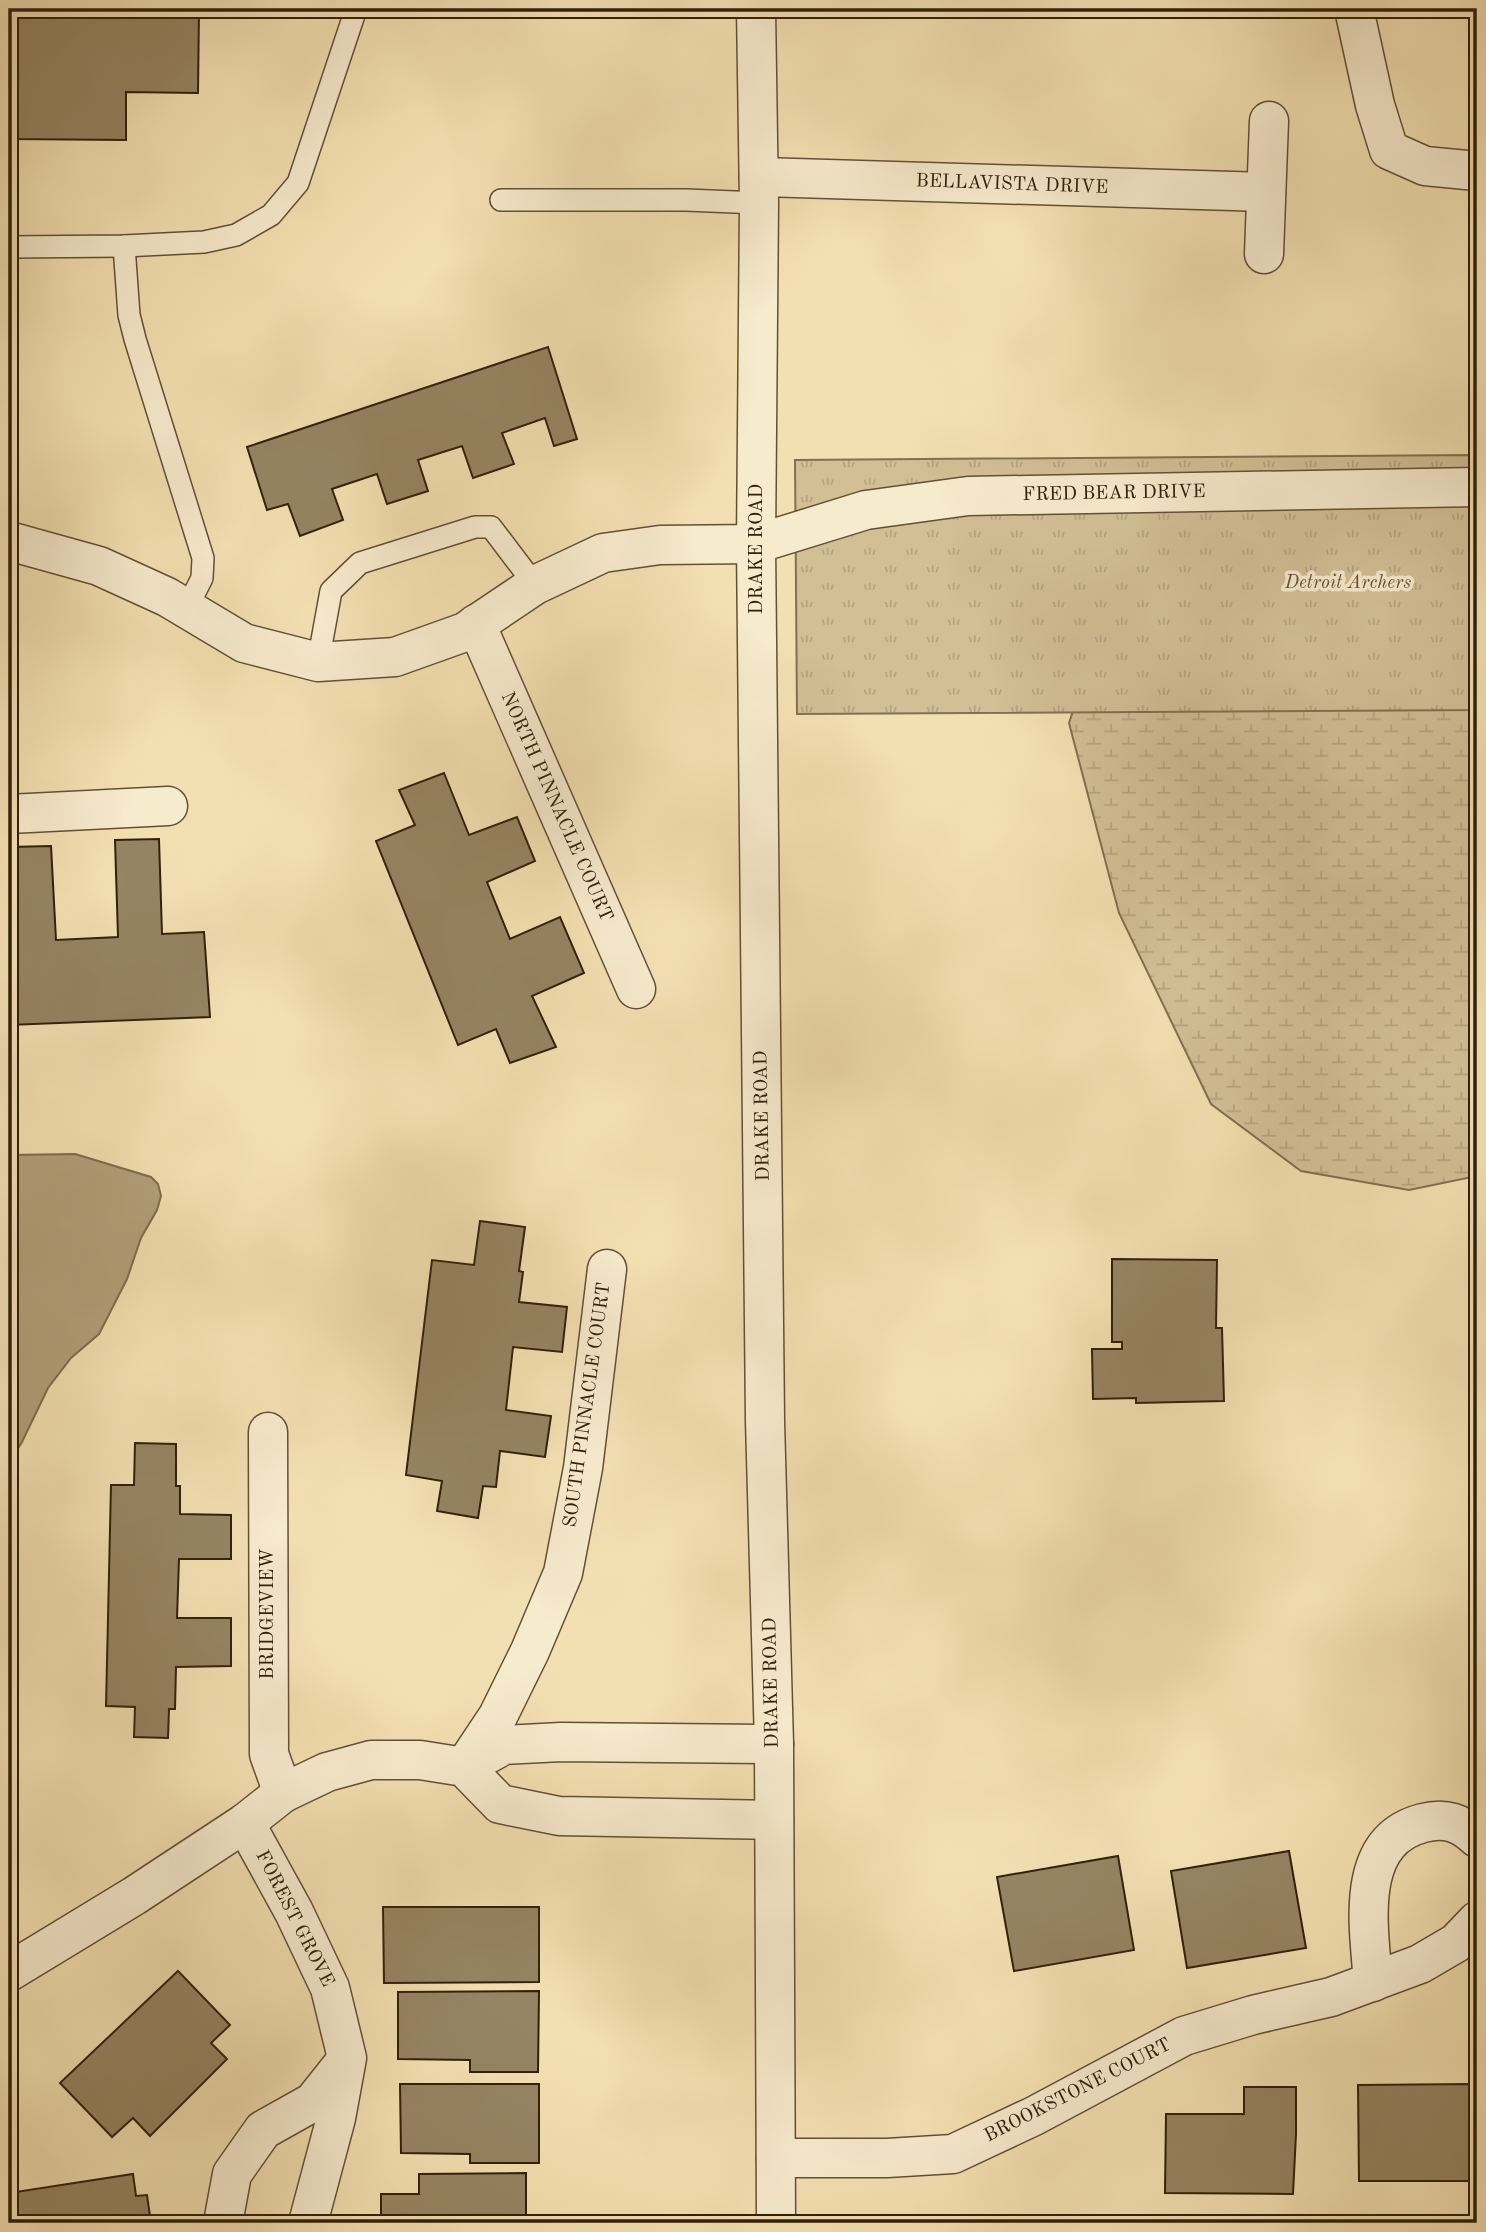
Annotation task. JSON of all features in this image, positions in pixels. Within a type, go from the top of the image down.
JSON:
[{"type":"street","name":"DRAKE ROAD","points":[[756,9],[759,190],[756,544],[765,1421],[774,1744],[776,2223]]},
{"type":"street","points":[[1354,9],[1375,105],[1389,150],[1425,166],[1477,171]]},
{"type":"street","points":[[1264,254],[1269,121]]},
{"type":"street","name":"BELLAVISTA DRIVE","points":[[759,190],[1266,192]]},
{"type":"street","name":"FRED BEAR DRIVE","points":[[9,541],[99,566],[167,597],[244,643],[318,662],[395,657],[465,632],[535,585],[603,553],[660,545],[756,544],[866,510],[968,496],[1477,487]]},
{"type":"street","name":"NORTH PINNACLE COURT","points":[[476,624],[636,989]]},
{"type":"street","points":[[9,814],[168,806]]},
{"type":"street","name":"SOUTH PINNACLE COURT","points":[[464,1767],[498,1716],[530,1651],[563,1573],[583,1468],[607,1269]]},
{"type":"street","name":"BRIDGEVIEW","points":[[268,1432],[269,1754],[283,1793]]},
{"type":"street","points":[[464,1767],[504,1745],[561,1742],[774,1744]]},
{"type":"street","points":[[9,1972],[134,1896],[245,1823],[283,1793],[327,1772],[371,1760],[420,1760],[464,1767],[500,1804],[559,1816],[774,1820]]},
{"type":"street","points":[[1373,1982],[1370,1900],[1376,1863],[1387,1842],[1409,1826],[1437,1819],[1463,1825],[1477,1838]]},
{"type":"street","name":"FOREST GROVE","points":[[245,1823],[294,1912],[330,1988],[347,2058],[336,2118],[308,2223]]},
{"type":"street","name":"BROOKSTONE COURT","points":[[776,2158],[887,2158],[953,2154],[1034,2116],[1184,2036],[1253,2015],[1331,1997],[1420,1964],[1456,1943],[1477,1921]]},
{"type":"street","points":[[223,2223],[232,2174],[263,2130],[313,2102],[347,2058]]},
{"type":"lane","points":[[9,247],[204,242],[236,235],[271,215],[298,183],[356,9]]},
{"type":"lane","points":[[501,200],[686,200],[759,190]]},
{"type":"lane","points":[[124,246],[130,315],[135,339],[203,558],[202,578],[186,610]]},
{"type":"lane","points":[[318,662],[331,591],[360,563],[475,527],[491,527],[535,585]]},
{"type":"green space","name":"Detroit Archers","points":[[1477,455],[1477,710],[797,714],[795,460]]},
{"type":"green space","points":[[1477,612],[1477,1176],[1409,1190],[1301,1171],[1211,1104],[1119,913],[1069,723],[1088,666]]},
{"type":"shaded area","points":[[75,1154],[151,1177],[158,1184],[161,1196],[157,1210],[141,1238],[127,1279],[99,1334],[71,1358],[48,1388],[9,1463],[9,1155]]},
{"type":"building","points":[[199,9],[198,93],[126,92],[126,140],[9,139],[9,10]]},
{"type":"building","points":[[548,347],[577,439],[554,446],[545,418],[502,433],[514,464],[473,478],[462,446],[418,460],[428,491],[387,504],[377,474],[332,489],[343,520],[300,536],[288,504],[267,510],[247,447]]},
{"type":"building","points":[[444,773],[469,835],[517,817],[535,861],[487,882],[510,939],[560,917],[584,973],[532,996],[556,1047],[510,1063],[496,1029],[458,1045],[376,841],[415,825],[399,790]]},
{"type":"building","points":[[159,839],[162,934],[204,932],[210,1017],[9,1025],[9,942],[14,942],[9,847],[51,846],[56,940],[118,937],[115,840]]},
{"type":"building","points":[[480,1221],[525,1227],[519,1271],[523,1272],[519,1302],[567,1307],[562,1352],[513,1347],[506,1410],[551,1416],[545,1457],[500,1451],[496,1487],[483,1486],[478,1518],[437,1511],[442,1481],[406,1475],[432,1260],[474,1265]]},
{"type":"building","points":[[1112,1259],[1217,1260],[1216,1328],[1222,1328],[1224,1401],[1136,1403],[1136,1398],[1093,1399],[1092,1349],[1122,1349],[1122,1342],[1112,1342]]},
{"type":"building","points":[[135,1443],[176,1444],[176,1486],[180,1486],[180,1514],[231,1515],[231,1559],[179,1559],[177,1618],[231,1618],[231,1666],[176,1667],[175,1709],[169,1709],[168,1738],[134,1737],[135,1707],[106,1706],[111,1485],[134,1485]]},
{"type":"building","points":[[1289,1851],[1306,1948],[1187,1968],[1171,1871]]},
{"type":"building","points":[[1118,1856],[1134,1950],[1014,1971],[997,1877]]},
{"type":"building","points":[[383,1907],[539,1907],[539,1982],[384,1983]]},
{"type":"building","points":[[178,1971],[230,2025],[211,2043],[227,2059],[150,2136],[133,2118],[112,2137],[60,2083]]},
{"type":"building","points":[[539,1991],[538,2072],[470,2072],[470,2060],[398,2059],[398,1992]]},
{"type":"building","points":[[400,2084],[539,2084],[539,2163],[470,2163],[470,2154],[401,2153]]},
{"type":"building","points":[[1472,2084],[1473,2181],[1359,2181],[1358,2085]]},
{"type":"building","points":[[1244,2087],[1296,2087],[1293,2194],[1165,2193],[1166,2114],[1244,2114]]},
{"type":"building","points":[[526,2173],[526,2223],[381,2223],[381,2194],[419,2194],[419,2174]]},
{"type":"building","points":[[133,2174],[136,2196],[147,2195],[151,2223],[10,2223],[9,2193]]}]
